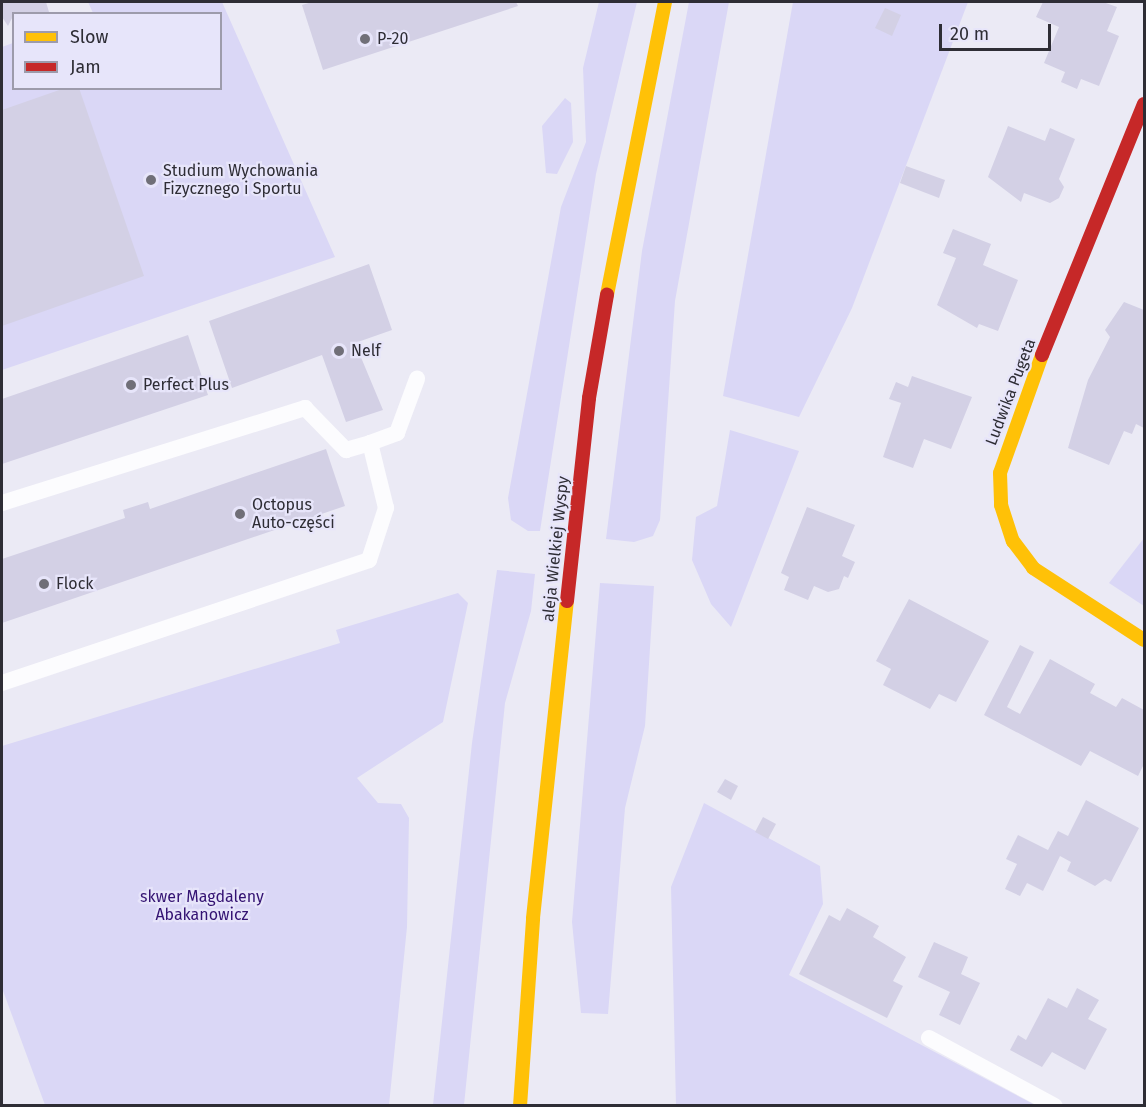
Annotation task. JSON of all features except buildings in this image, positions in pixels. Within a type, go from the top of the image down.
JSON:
[{"type":"main road","name":"aleja Wielkiej Wyspy","points":[[520,1106],[533,918],[589,398],[626,182],[665,2]]},
{"type":"main road","name":"Ludwika Pugeta","points":[[1144,104],[1007,442],[1000,473],[1001,505],[1014,541],[1033,568],[1144,640]]},
{"type":"lane","points":[[2,503],[305,408],[346,450],[370,443],[397,433],[417,379]]},
{"type":"lane","points":[[2,683],[369,560],[386,508],[370,443]]},
{"type":"lane","points":[[929,1038],[1055,1106]]},
{"type":"green space","name":"Studium Wychowania Fizycznego i Sportu","points":[[88,2],[222,2],[335,257],[2,370],[2,47],[12,43],[12,90],[222,90],[222,12],[93,12]]},
{"type":"green space","points":[[599,2],[637,2],[596,174],[540,531],[528,531],[511,520],[508,498],[561,207],[586,142],[583,68]]},
{"type":"green space","points":[[689,2],[729,2],[675,301],[660,520],[653,536],[634,542],[606,539],[642,251]]},
{"type":"green space","points":[[793,2],[968,2],[852,308],[799,417],[723,396]]},
{"type":"green space","points":[[565,98],[571,103],[573,142],[557,174],[546,173],[542,126]]},
{"type":"green space","points":[[730,430],[799,451],[731,627],[711,604],[692,560],[696,517],[717,506]]},
{"type":"green space","points":[[1144,538],[1144,606],[1109,583]]},
{"type":"green space","points":[[497,570],[535,574],[531,611],[505,703],[464,1105],[433,1105],[472,743]]},
{"type":"green space","points":[[600,583],[654,586],[645,726],[625,808],[608,1014],[581,1013],[572,922]]},
{"type":"green space","name":"skwer Magdaleny Abakanowicz","points":[[458,593],[468,603],[443,722],[357,778],[378,803],[401,804],[409,818],[407,927],[389,1105],[45,1105],[2,988],[2,746],[340,643],[336,630]]},
{"type":"green space","points":[[704,803],[820,866],[823,904],[789,975],[1035,1105],[676,1105],[671,887]]},
{"type":"traffic: slow","points":[[607,295],[665,2]]},
{"type":"traffic: slow","points":[[1042,355],[1000,473],[1001,505],[1013,541],[1033,568],[1144,640]]},
{"type":"traffic: slow","points":[[520,1106],[533,918],[567,601]]},
{"type":"traffic: jam","points":[[1042,355],[1144,104]]},
{"type":"traffic: jam","points":[[567,601],[589,398],[607,295]]},
{"type":"place","name":"P-20","points":[[365,39]]},
{"type":"place","name":"Studium Wychowania Fizycznego i Sportu","points":[[151,180]]},
{"type":"place","name":"Nelf","points":[[339,351]]},
{"type":"place","name":"Perfect Plus","points":[[131,385]]},
{"type":"place","name":"Octopus Auto-części","points":[[240,514]]},
{"type":"place","name":"Flock","points":[[44,584]]}]
